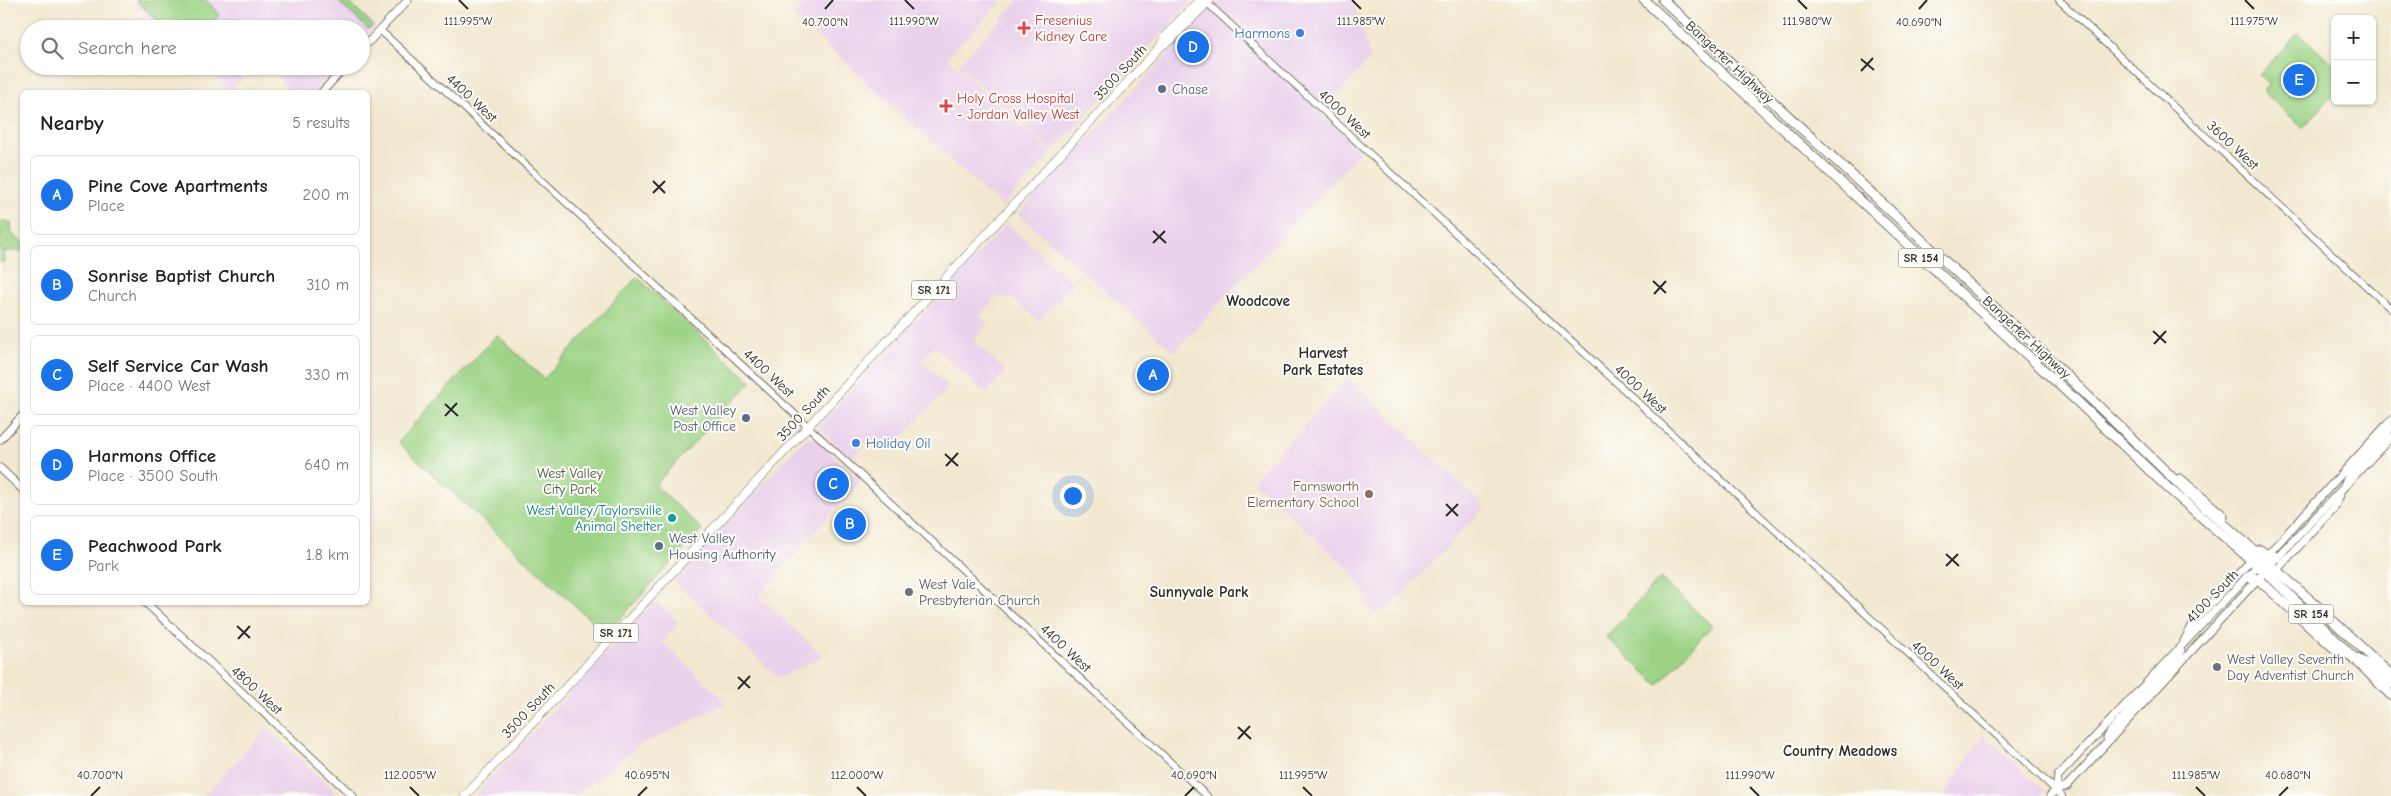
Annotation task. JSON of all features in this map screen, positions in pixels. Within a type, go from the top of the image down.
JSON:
[{"type":"highway","name":"Bangerter Highway","points":[[1644,0],[2079,403],[2168,488],[2266,566],[2391,675]]},
{"type":"highway","name":"Bangerter Highway","points":[[1663,0],[2034,344],[2166,472],[2251,548],[2266,566],[2391,695]]},
{"type":"highway","points":[[2079,403],[2089,406],[2153,467],[2166,472],[2190,487],[2266,566],[2278,557]]},
{"type":"highway","points":[[2247,577],[2258,579],[2333,647],[2369,665],[2391,684]]},
{"type":"main road","points":[[370,41],[408,0]]},
{"type":"main road","name":"3500 South","points":[[1160,47],[1165,36],[1199,0]]},
{"type":"main road","name":"3500 South","points":[[465,796],[1160,47],[1171,40],[1207,1]]},
{"type":"main road","points":[[324,90],[338,75]]},
{"type":"main road","points":[[0,440],[20,418]]},
{"type":"main road","name":"4100 South","points":[[2050,796],[2056,790],[2067,786],[2258,579],[2266,566],[2391,420]]},
{"type":"main road","points":[[2104,746],[2111,731],[2175,662],[2190,627],[2334,508],[2351,471],[2391,428]]},
{"type":"main road","points":[[2278,557],[2391,437]]},
{"type":"main road","points":[[0,468],[20,487]]},
{"type":"main road","name":"4100 South","points":[[2056,790],[2058,776],[2247,577],[2266,566]]},
{"type":"main road","name":"4800 West","points":[[148,605],[353,796]]},
{"type":"street","name":"3600 West","points":[[2059,0],[2391,309]]},
{"type":"street","name":"4000 West","points":[[1207,1],[2062,796]]},
{"type":"street","name":"4400 West","points":[[380,30],[1207,796]]},
{"type":"shaded area","points":[[132,0],[348,0],[370,20],[153,20]]},
{"type":"shaded area","name":"Holy Cross Hospital - Jordan Valley West","points":[[808,0],[1002,0],[947,58],[1051,154],[1002,207],[794,15]]},
{"type":"shaded area","points":[[1019,0],[1192,0],[1052,152],[958,65]]},
{"type":"shaded area","points":[[1219,0],[1352,0],[1370,59],[1320,114],[1361,151],[1174,352],[1018,214]]},
{"type":"shaded area","points":[[370,20],[375,25],[370,31]]},
{"type":"shaded area","points":[[213,75],[244,75],[229,90]]},
{"type":"shaded area","points":[[275,75],[329,75],[315,90],[291,90]]},
{"type":"shaded area","points":[[1007,223],[1073,284],[1038,321],[1015,300],[998,296],[979,316],[988,324],[973,341],[1006,371],[986,393],[934,346],[921,360],[949,387],[887,453],[871,438],[852,459],[817,427]]},
{"type":"shaded area","name":"Farnsworth Elementary School","points":[[1348,378],[1485,507],[1391,607],[1372,614],[1363,589],[1347,568],[1253,481]]},
{"type":"shaded area","points":[[808,436],[813,437],[861,481],[775,575],[776,577],[759,596],[823,656],[779,678],[674,581]]},
{"type":"shaded area","points":[[655,601],[679,623],[662,642],[721,697],[724,704],[652,740],[650,738],[573,796],[474,796]]},
{"type":"shaded area","points":[[267,728],[339,796],[204,796]]},
{"type":"shaded area","points":[[1984,735],[2044,791],[2039,796],[1943,796]]},
{"type":"green space","points":[[136,0],[206,0],[219,15],[215,20],[157,20]]},
{"type":"green space","points":[[337,0],[347,0],[368,20],[358,20]]},
{"type":"green space","points":[[2298,33],[2331,62],[2331,97],[2303,128],[2263,91],[2269,84],[2259,75]]},
{"type":"green space","points":[[0,220],[11,223],[12,234],[20,240],[20,251],[5,251],[5,262],[0,262]]},
{"type":"green space","name":"West Valley City Park","points":[[637,277],[751,382],[655,485],[702,529],[606,634],[398,442],[497,335],[544,379]]},
{"type":"green space","points":[[1660,578],[1712,626],[1658,685],[1606,637]]},
{"type":"place","name":"Fresenius Kidney Care","points":[[1024,28]]},
{"type":"place","name":"Harmons","points":[[1300,33]]},
{"type":"place","name":"Harmons Office","points":[[1193,47]]},
{"type":"place","name":"Peachwood Park","points":[[2299,80]]},
{"type":"place","name":"Chase","points":[[1162,89]]},
{"type":"place","name":"Holy Cross Hospital - Jordan Valley West","points":[[946,106]]},
{"type":"place","name":"Pine Cove Apartments","points":[[1153,375]]},
{"type":"place","name":"West Valley Post Office","points":[[746,418]]},
{"type":"place","name":"Holiday Oil","points":[[856,443]]},
{"type":"place","name":"Self Service Car Wash","points":[[833,484]]},
{"type":"place","name":"Farnsworth Elementary School","points":[[1369,494]]},
{"type":"place","name":"West Valley/Taylorsville Animal Shelter","points":[[672,518]]},
{"type":"place","name":"Sonrise Baptist Church","points":[[850,524]]},
{"type":"place","name":"West Valley Housing Authority","points":[[659,546]]},
{"type":"place","name":"West Vale Presbyterian Church","points":[[909,592]]},
{"type":"place","name":"West Valley Seventh Day Adventist Church","points":[[2217,667]]},
{"type":"district","name":"Woodcove","points":[[1258,301]]},
{"type":"district","name":"Harvest Park Estates","points":[[1323,362]]},
{"type":"district","name":"Sunnyvale Park","points":[[1199,592]]},
{"type":"district","name":"Country Meadows","points":[[1840,751]]}]
